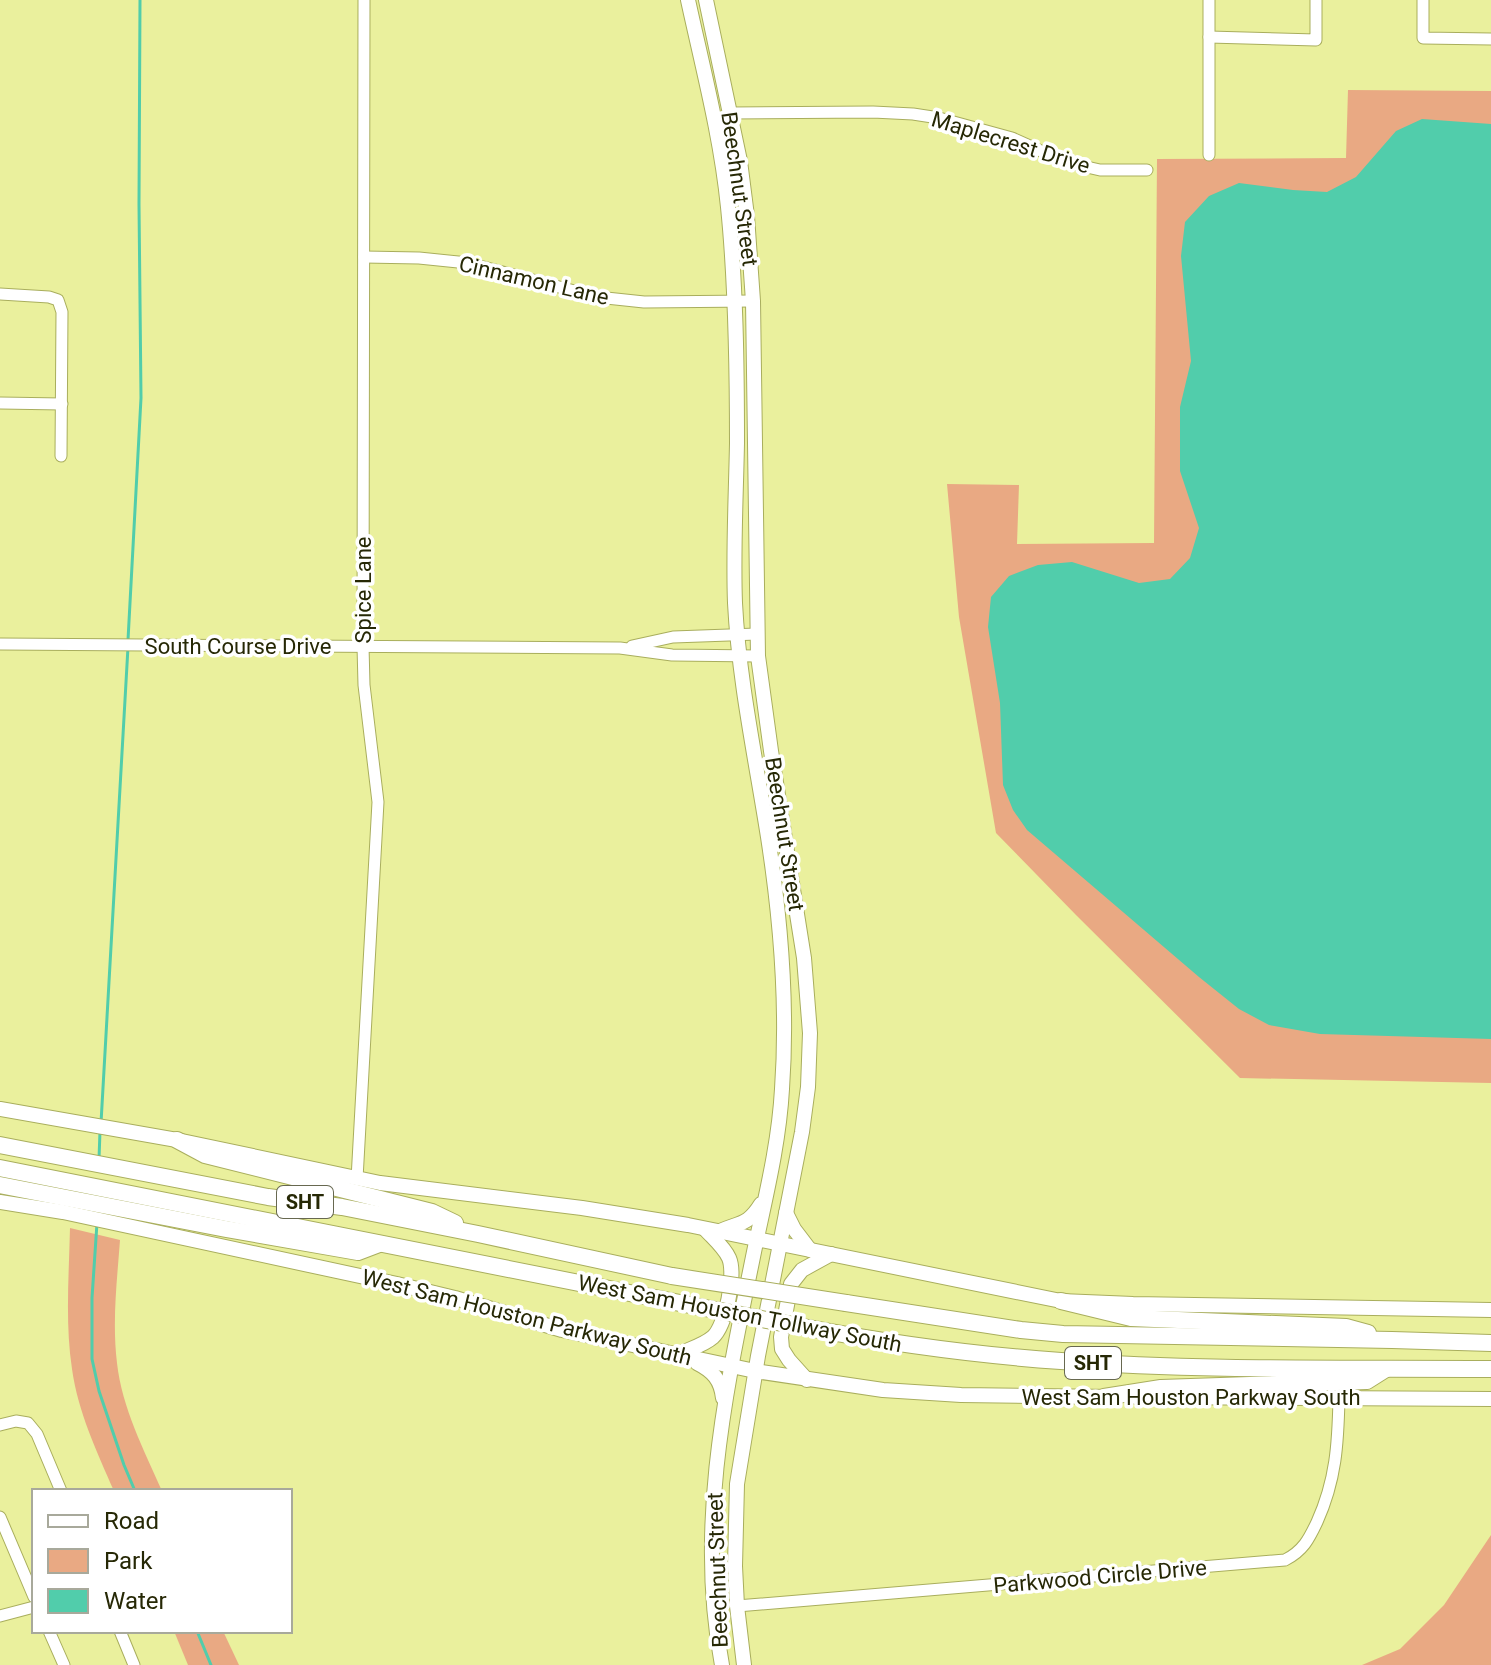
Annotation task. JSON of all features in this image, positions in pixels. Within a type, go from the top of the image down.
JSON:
[{"type":"highway","points":[[177,1140],[205,1155],[432,1212],[478,1234]]},
{"type":"highway","name":"West Sam Houston Tollway South","points":[[0,1145],[268,1197],[342,1207],[672,1276],[1021,1330],[1063,1334],[1491,1343]]},
{"type":"highway","name":"West Sam Houston Tollway South","points":[[0,1168],[705,1308],[923,1347],[1046,1360],[1153,1365],[1491,1369]]},
{"type":"highway","points":[[0,1185],[69,1198],[130,1218],[226,1229],[358,1252],[380,1243]]},
{"type":"highway","points":[[1061,1301],[1131,1318],[1346,1327],[1392,1340]]},
{"type":"highway","points":[[1104,1397],[1161,1388],[1367,1381],[1387,1368]]},
{"type":"main road","name":"Beechnut Street","points":[[688,0],[715,116],[728,207],[734,301],[737,443],[735,602],[740,656],[777,903],[784,983],[782,1096],[767,1193],[731,1366],[714,1481],[712,1549],[722,1665]]},
{"type":"main road","name":"Beechnut Street","points":[[706,0],[731,113],[745,202],[753,301],[758,656],[807,982],[810,1033],[802,1132],[755,1371],[737,1484],[737,1606],[744,1665]]},
{"type":"main road","points":[[693,22],[710,18]]},
{"type":"main road","points":[[708,84],[716,88],[721,110],[731,113]]},
{"type":"main road","points":[[737,443],[755,445]]},
{"type":"main road","points":[[769,841],[786,837]]},
{"type":"main road","points":[[784,983],[807,982]]},
{"type":"main road","points":[[0,1109],[126,1130],[357,1179],[582,1208],[704,1228],[1061,1301],[1491,1310]]},
{"type":"main road","points":[[719,1231],[751,1219],[767,1193]]},
{"type":"main road","name":"West Sam Houston Parkway South","points":[[0,1202],[74,1215],[130,1218],[455,1298],[562,1330],[755,1371],[883,1390],[961,1395],[1491,1399]]},
{"type":"main road","points":[[786,1213],[810,1250]]},
{"type":"main road","points":[[679,1354],[716,1334],[726,1306],[731,1266],[720,1244],[704,1228]]},
{"type":"main road","points":[[803,1379],[782,1349],[781,1337],[791,1284],[802,1270],[831,1254]]},
{"type":"main road","points":[[679,1354],[710,1370],[720,1383],[724,1406]]},
{"type":"main road","points":[[749,1407],[766,1385],[803,1379]]},
{"type":"main road","points":[[714,1481],[737,1484]]},
{"type":"main road","points":[[715,1608],[737,1606]]},
{"type":"street","name":"Spice Lane","points":[[357,1179],[378,810],[364,685],[363,646],[364,0]]},
{"type":"street","points":[[1209,0],[1209,155]]},
{"type":"street","points":[[1209,37],[1316,40],[1316,0]]},
{"type":"street","points":[[1423,0],[1423,38],[1491,39]]},
{"type":"street","name":"Maplecrest Drive","points":[[731,113],[913,114],[1012,138],[1078,165],[1100,170],[1147,170]]},
{"type":"street","name":"Cinnamon Lane","points":[[364,257],[468,263],[563,290],[607,298],[644,302],[753,301]]},
{"type":"street","points":[[4,295],[58,300],[62,312],[61,456]]},
{"type":"street","points":[[0,403],[62,404]]},
{"type":"street","name":"South Course Drive","points":[[620,648],[673,637],[757,634]]},
{"type":"street","name":"South Course Drive","points":[[0,644],[620,648],[672,655],[758,656]]},
{"type":"street","name":"Parkwood Circle Drive","points":[[737,1606],[1285,1560],[1302,1549],[1310,1538],[1328,1497],[1336,1465],[1339,1398]]},
{"type":"street","points":[[0,1425],[16,1421],[28,1423],[37,1434],[60,1489]]},
{"type":"street","points":[[0,1517],[32,1592]]},
{"type":"street","points":[[0,1616],[32,1608]]},
{"type":"street","points":[[50,1633],[64,1665]]},
{"type":"street","points":[[121,1633],[134,1665]]},
{"type":"green space","points":[[1348,90],[1491,91],[1491,1083],[1240,1078],[996,833],[959,617],[947,484],[1019,485],[1017,544],[1154,543],[1157,159],[1346,158]]},
{"type":"green space","points":[[70,1228],[120,1240],[115,1317],[120,1380],[135,1428],[161,1489],[113,1489],[83,1416],[75,1385],[68,1298]]},
{"type":"green space","points":[[1491,1535],[1491,1665],[1362,1665],[1400,1649],[1444,1605]]},
{"type":"green space","points":[[175,1633],[224,1633],[239,1665],[188,1665]]},
{"type":"water","points":[[1422,119],[1491,124],[1491,1039],[1320,1034],[1269,1025],[1239,1009],[1199,977],[1027,830],[1013,810],[1003,785],[1000,703],[988,627],[991,597],[1009,576],[1038,565],[1072,562],[1139,583],[1170,579],[1190,558],[1199,528],[1180,471],[1180,407],[1191,361],[1181,256],[1185,222],[1209,196],[1239,183],[1327,192],[1356,177],[1396,131]]},
{"type":"waterway","points":[[128,640],[141,398],[140,0]]},
{"type":"waterway","points":[[101,1123],[128,647]]},
{"type":"waterway","points":[[99,1159],[100,1131]]},
{"type":"waterway","points":[[97,1223],[92,1359],[99,1391],[134,1489]]},
{"type":"waterway","points":[[198,1633],[211,1665]]}]
